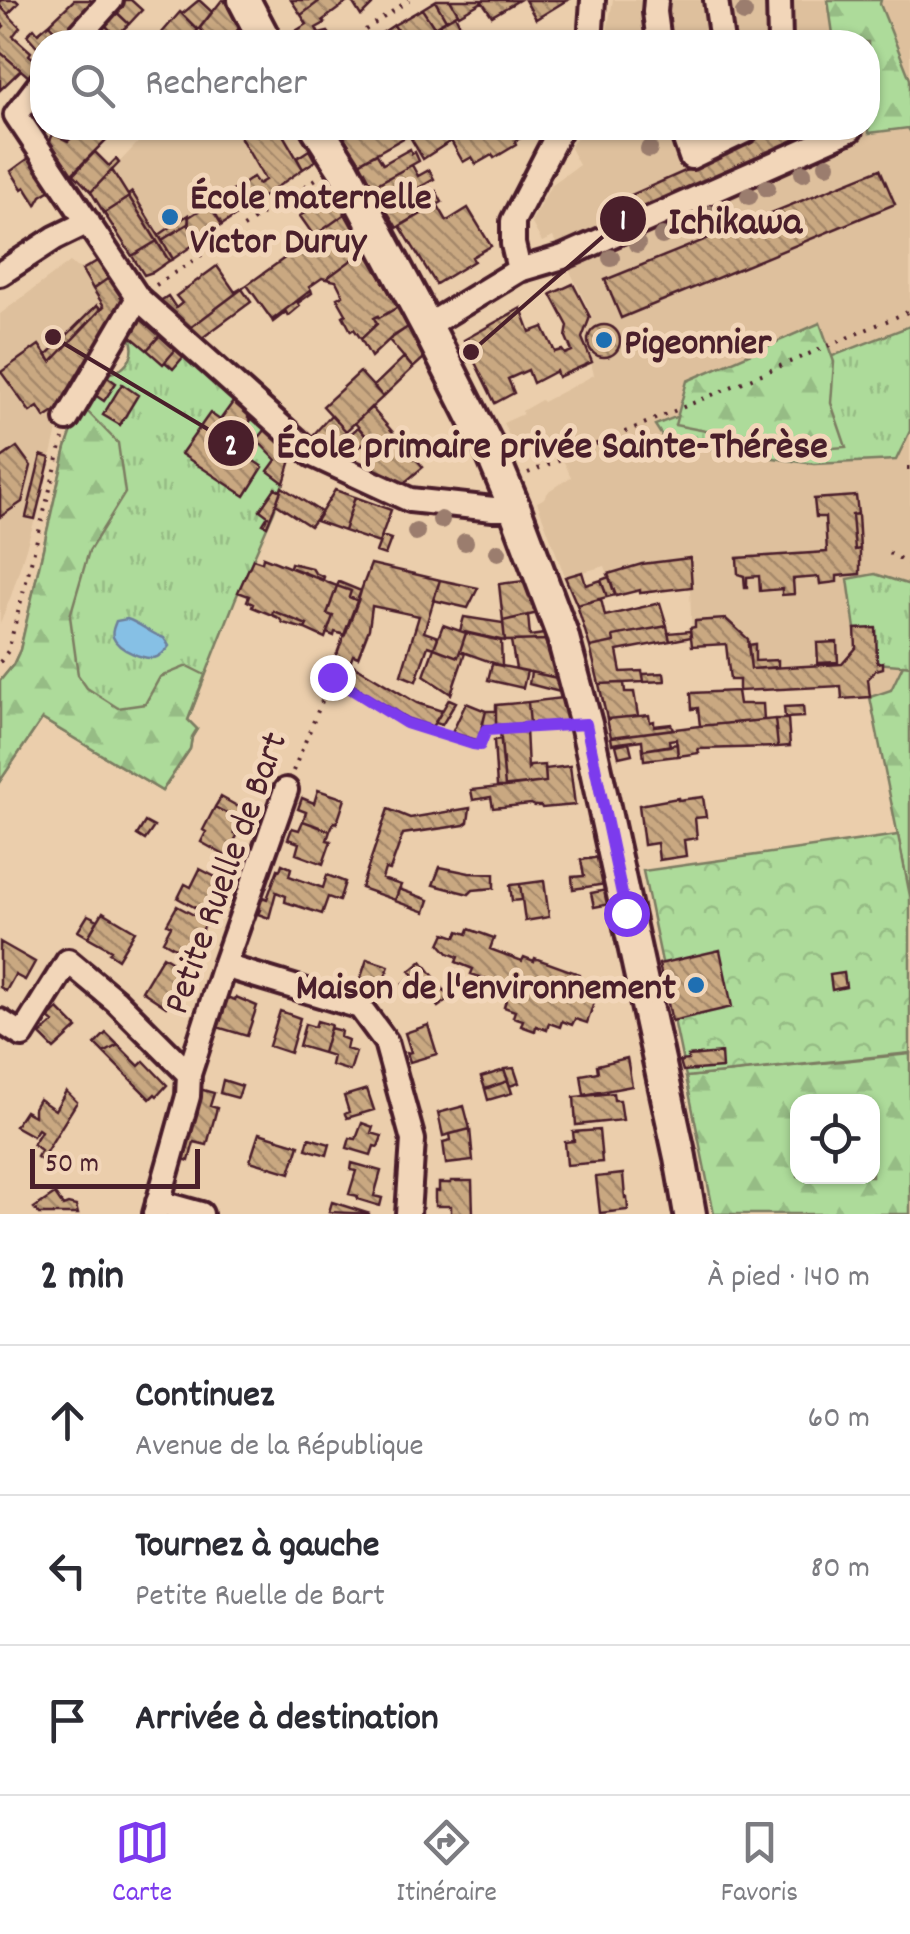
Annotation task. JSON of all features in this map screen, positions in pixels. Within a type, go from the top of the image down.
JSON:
[{"type":"main road","points":[[244,0],[260,30]]},
{"type":"main road","points":[[325,140],[428,326],[510,496],[562,634],[586,724],[690,1214]]},
{"type":"street","points":[[83,30],[110,0]]},
{"type":"street","points":[[591,30],[594,0]]},
{"type":"street","points":[[656,0],[657,30]]},
{"type":"street","points":[[716,0],[720,30]]},
{"type":"street","points":[[779,0],[780,30]]},
{"type":"street","points":[[30,97],[16,115],[30,136]]},
{"type":"street","points":[[33,140],[138,298],[313,455],[410,500],[494,509],[510,496]]},
{"type":"street","points":[[519,270],[512,221],[556,140]]},
{"type":"street","points":[[686,140],[692,157],[725,140]]},
{"type":"street","points":[[428,326],[519,270],[563,257],[827,140]]},
{"type":"street","points":[[0,274],[55,238],[88,222]]},
{"type":"street","points":[[67,419],[138,298]]},
{"type":"street","name":"Petite Ruelle de Bart","points":[[156,1208],[188,1096],[189,1074],[286,790]]},
{"type":"street","points":[[0,1021],[22,1036],[68,961],[116,1001],[189,1074]]},
{"type":"street","points":[[224,966],[360,1007],[386,1042],[413,1140],[408,1214]]},
{"type":"street","points":[[156,1208],[201,1214]]},
{"type":"path","points":[[366,30],[410,0]]},
{"type":"path","points":[[138,298],[339,163]]},
{"type":"path","points":[[510,496],[910,310]]},
{"type":"path","points":[[0,662],[8,651],[67,419]]},
{"type":"path","points":[[889,553],[910,564]]},
{"type":"path","name":"Petite Ruelle de Bart","points":[[286,790],[332,677],[406,723],[473,744],[480,745],[486,730],[586,724]]},
{"type":"shaded area","points":[[613,0],[910,0],[910,895],[870,697],[842,699],[841,686],[739,691],[738,680],[730,680],[726,644],[692,646],[689,558],[636,565],[608,574],[605,566],[565,577],[537,502],[571,477],[552,436],[515,448],[503,423],[594,375],[585,337],[592,316],[553,237],[542,242],[531,222],[551,185],[579,165],[570,148],[575,140],[880,140],[880,30],[607,30]]},
{"type":"shaded area","name":"École maternelle Victor Duruy","points":[[141,140],[302,140],[315,161],[144,275],[91,192]]},
{"type":"shaded area","points":[[70,262],[110,277],[125,301],[60,418],[36,516],[0,623],[0,314]]},
{"type":"green space","points":[[828,0],[881,0],[910,79],[910,131],[908,128],[880,132],[880,30],[832,30]]},
{"type":"green space","points":[[140,319],[236,398],[293,453],[274,511],[188,720],[197,729],[190,749],[162,791],[42,719],[0,781],[0,681],[20,650],[66,448],[81,405],[102,373],[117,371],[128,362],[132,350],[129,335]]},
{"type":"green space","points":[[820,323],[834,362],[831,403],[846,447],[794,451],[785,433],[721,434],[675,425],[687,381]]},
{"type":"green space","points":[[910,326],[910,431],[896,460],[814,464],[666,442],[655,425]]},
{"type":"green space","points":[[81,405],[118,443],[125,493],[89,551],[70,616],[78,675],[87,688],[118,708],[145,704],[160,677],[187,666],[205,675],[188,720],[197,729],[190,749],[162,791],[42,719],[0,781],[0,681],[20,650],[66,448]]},
{"type":"green space","points":[[875,574],[910,585],[910,666],[877,663],[875,629],[855,629],[848,579]]},
{"type":"green space","points":[[903,665],[910,666],[910,896],[870,697],[891,690]]},
{"type":"green space","points":[[898,835],[910,896],[910,1053],[686,1077],[643,871]]},
{"type":"green space","points":[[910,1054],[910,1214],[714,1214],[686,1077]]},
{"type":"water","points":[[127,619],[164,638],[169,646],[152,658],[126,650],[112,633],[116,621]]},
{"type":"building","points":[[0,0],[16,0],[19,3],[8,14]]},
{"type":"building","points":[[74,0],[90,0],[93,4],[86,9],[89,13],[76,30],[55,30],[49,24]]},
{"type":"building","points":[[120,0],[131,0],[142,10],[129,24],[112,8]]},
{"type":"building","points":[[199,0],[212,12],[198,30],[182,14]]},
{"type":"building","points":[[222,0],[240,27],[238,30],[200,28]]},
{"type":"building","points":[[291,0],[321,0],[301,15]]},
{"type":"building","points":[[321,0],[350,0],[323,20],[325,23],[317,30],[297,30],[307,24],[301,15]]},
{"type":"building","points":[[351,0],[369,0],[372,5],[361,16]]},
{"type":"building","points":[[437,0],[450,0],[458,13],[446,20]]},
{"type":"building","points":[[450,0],[481,0],[482,2],[459,15]]},
{"type":"building","points":[[481,0],[519,0],[492,16]]},
{"type":"building","points":[[525,0],[567,0],[536,19]]},
{"type":"building","points":[[435,1],[446,20],[434,27],[422,9]]},
{"type":"building","points":[[0,6],[20,27],[13,36],[30,51],[30,78],[0,52],[0,30],[4,26],[0,22]]},
{"type":"building","points":[[0,6],[20,27],[13,36],[30,51],[30,78],[0,52]]},
{"type":"building","points":[[112,8],[129,24],[122,30],[110,30],[100,20]]},
{"type":"building","points":[[422,9],[434,27],[439,24],[443,30],[397,30],[394,25]]},
{"type":"building","points":[[180,12],[198,30],[164,30]]},
{"type":"building","points":[[455,15],[462,29],[443,30],[439,24]]},
{"type":"building","points":[[100,20],[110,30],[93,30]]},
{"type":"building","points":[[0,52],[21,70],[0,90]]},
{"type":"building","points":[[106,140],[71,175],[49,143]]},
{"type":"building","points":[[242,140],[286,140],[303,169],[222,225],[211,206],[253,177],[258,184],[265,180]]},
{"type":"building","points":[[346,140],[400,140],[359,163]]},
{"type":"building","points":[[412,140],[448,140],[449,142],[423,159]]},
{"type":"building","points":[[451,140],[517,140],[516,145],[494,158],[492,155],[476,164],[472,157],[463,162]]},
{"type":"building","points":[[754,140],[804,140],[633,216],[625,198]]},
{"type":"building","points":[[410,149],[419,161],[373,186],[359,163],[376,153],[383,164]]},
{"type":"building","points":[[309,150],[315,161],[303,169],[297,158]]},
{"type":"building","points":[[95,152],[109,166],[116,159],[119,163],[91,192],[74,174]]},
{"type":"building","points":[[33,155],[54,188],[41,196],[36,205],[11,171]]},
{"type":"building","points":[[412,165],[418,176],[429,170],[434,179],[385,208],[373,186]]},
{"type":"building","points":[[880,169],[895,204],[621,318],[605,280]]},
{"type":"building","points":[[112,170],[129,197],[104,213],[91,192]]},
{"type":"building","points":[[422,186],[426,192],[436,191],[442,202],[397,228],[385,208]]},
{"type":"building","points":[[132,192],[173,259],[169,261],[128,195]]},
{"type":"building","points":[[333,194],[345,214],[314,236],[300,216]]},
{"type":"building","points":[[129,197],[157,241],[132,256],[104,213]]},
{"type":"building","points":[[209,204],[222,225],[199,241],[188,224],[189,217]]},
{"type":"building","points":[[437,204],[447,221],[468,208],[491,246],[436,284],[400,226]]},
{"type":"building","points":[[345,214],[365,250],[309,287],[311,290],[272,320],[247,285],[296,250],[299,253],[316,239],[314,236]]},
{"type":"building","points":[[188,215],[189,223],[162,240],[159,235]]},
{"type":"building","points":[[188,224],[199,241],[173,259],[162,240]]},
{"type":"building","points":[[157,241],[169,261],[144,275],[132,256]]},
{"type":"building","points":[[365,250],[398,307],[374,318],[377,324],[361,339],[343,316],[346,314],[337,298],[343,295],[336,281],[326,279]]},
{"type":"building","points":[[99,260],[110,277],[93,289],[82,270]]},
{"type":"building","points":[[217,266],[235,292],[247,285],[182,334],[157,303],[168,296],[176,308],[182,303],[176,296]]},
{"type":"building","points":[[110,277],[125,301],[60,418],[56,411],[45,418],[38,407],[30,412],[1,372],[39,345],[51,362],[104,306],[93,289]]},
{"type":"building","points":[[573,284],[590,317],[582,338],[592,362],[558,377],[556,371],[533,383],[528,370],[508,379],[514,393],[495,403],[464,340],[521,308],[530,332],[543,327],[555,352],[572,351],[566,337],[568,326],[551,294]]},
{"type":"building","points":[[242,289],[251,302],[194,344],[182,334]]},
{"type":"building","points":[[311,290],[298,303],[300,306],[273,322],[272,320]]},
{"type":"building","points":[[97,305],[101,309],[51,362],[47,355]]},
{"type":"building","points":[[398,307],[408,327],[371,357],[361,339],[377,324],[374,318]]},
{"type":"building","points":[[140,319],[161,334],[147,350],[129,335]]},
{"type":"building","points":[[604,325],[615,330],[620,341],[615,352],[604,357],[593,352],[588,341],[593,330]]},
{"type":"building","points":[[408,327],[424,358],[413,368],[389,340]]},
{"type":"building","points":[[161,334],[177,348],[163,364],[147,350]]},
{"type":"building","points":[[177,348],[185,355],[173,369],[165,362]]},
{"type":"building","points":[[404,357],[413,368],[383,397],[374,386]]},
{"type":"building","points":[[360,372],[383,397],[346,431],[323,406]]},
{"type":"building","points":[[102,373],[116,383],[104,401],[89,391]]},
{"type":"building","points":[[122,384],[138,395],[120,425],[103,415]]},
{"type":"building","points":[[236,398],[251,412],[251,420],[247,426],[244,422],[231,441],[235,443],[233,447],[263,467],[245,496],[181,454],[210,413],[220,420]]},
{"type":"building","points":[[371,407],[423,467],[404,483],[366,473],[375,446],[355,423]]},
{"type":"building","points":[[331,415],[346,431],[323,453],[307,442]]},
{"type":"building","points":[[358,427],[368,439],[343,463],[328,456]]},
{"type":"building","points":[[266,429],[293,453],[284,483],[268,471],[276,460],[257,440]]},
{"type":"building","points":[[17,447],[31,466],[22,502],[0,517],[0,459]]},
{"type":"building","points":[[41,455],[50,458],[35,519],[26,517]]},
{"type":"building","points":[[282,487],[321,512],[310,526],[276,504]]},
{"type":"building","points":[[275,488],[281,491],[267,526],[263,524],[268,516],[260,510]]},
{"type":"building","points":[[335,490],[355,497],[344,531],[316,521]]},
{"type":"building","points":[[856,496],[858,514],[852,515],[855,550],[860,549],[860,574],[837,576],[837,582],[820,584],[819,577],[793,579],[794,594],[782,595],[782,589],[760,591],[759,576],[747,577],[745,588],[744,576],[738,574],[737,558],[827,552],[825,517],[816,517],[814,499]]},
{"type":"building","points":[[355,497],[391,510],[379,543],[344,531]]},
{"type":"building","points":[[858,514],[860,549],[855,550],[852,515]]},
{"type":"building","points":[[382,536],[391,539],[385,555],[376,552]]},
{"type":"building","points":[[263,557],[337,586],[327,614],[333,616],[325,638],[305,629],[307,625],[252,607],[247,601],[249,596],[238,592],[253,559],[262,562]]},
{"type":"building","points":[[690,558],[692,587],[640,590],[616,596],[608,574],[642,564]]},
{"type":"building","points":[[291,563],[312,568],[323,580],[290,567]]},
{"type":"building","points":[[371,564],[440,580],[424,632],[438,637],[434,648],[428,646],[416,681],[401,675],[419,616],[372,606],[369,629],[358,657],[353,655],[350,663],[417,703],[442,711],[432,727],[408,719],[330,672]]},
{"type":"building","points":[[582,572],[586,585],[601,580],[607,597],[577,605],[565,577]]},
{"type":"building","points":[[609,577],[615,595],[607,597],[601,580]]},
{"type":"building","points":[[440,580],[478,588],[468,608],[433,600]]},
{"type":"building","points":[[524,581],[538,613],[503,621],[499,584]]},
{"type":"building","points":[[339,582],[361,591],[358,601],[349,597],[351,591],[337,586]]},
{"type":"building","points":[[337,586],[351,591],[349,597],[358,601],[345,635],[335,632],[334,636],[327,633],[333,616],[327,614]]},
{"type":"building","points":[[601,599],[605,616],[660,603],[667,626],[613,636],[614,642],[590,647],[577,605]]},
{"type":"building","points":[[273,611],[307,625],[305,629],[283,623],[272,615]]},
{"type":"building","points":[[528,615],[530,636],[544,634],[545,640],[505,641],[503,621]]},
{"type":"building","points":[[464,617],[503,623],[505,641],[460,631]]},
{"type":"building","points":[[726,619],[748,639],[751,669],[842,664],[856,648],[855,629],[876,628],[877,663],[883,662],[883,668],[868,679],[870,697],[842,699],[841,686],[739,691],[739,680],[730,680],[726,644],[692,646],[690,628],[695,627],[695,621]]},
{"type":"building","points":[[443,625],[466,633],[458,657],[434,648]]},
{"type":"building","points":[[667,626],[670,641],[617,651],[621,672],[642,671],[644,682],[599,684],[590,647],[614,642],[613,636]]},
{"type":"building","points":[[690,631],[691,637],[670,641],[668,633]]},
{"type":"building","points":[[466,633],[501,641],[502,666],[460,651]]},
{"type":"building","points":[[545,640],[557,678],[516,669],[511,641]]},
{"type":"building","points":[[837,642],[838,662],[818,663],[817,643]]},
{"type":"building","points":[[755,644],[755,661],[778,660],[778,667],[751,669],[748,645]]},
{"type":"building","points":[[434,648],[458,657],[460,651],[465,653],[451,694],[424,676]]},
{"type":"building","points":[[492,664],[527,671],[523,688],[488,680]]},
{"type":"building","points":[[531,672],[557,678],[560,692],[529,684]]},
{"type":"building","points":[[664,673],[665,681],[644,682],[643,674]]},
{"type":"building","points":[[624,683],[625,692],[634,692],[638,716],[607,719],[599,684]]},
{"type":"building","points":[[737,691],[739,704],[763,704],[764,720],[700,726],[698,708],[692,709],[691,693]]},
{"type":"building","points":[[562,698],[569,722],[530,724],[528,702]]},
{"type":"building","points":[[449,699],[456,702],[442,725],[435,723]]},
{"type":"building","points":[[528,702],[530,724],[496,726],[496,705]]},
{"type":"building","points":[[466,703],[486,711],[479,741],[452,733]]},
{"type":"building","points":[[803,706],[804,717],[785,718],[784,707]]},
{"type":"building","points":[[486,711],[496,711],[496,726],[482,726]]},
{"type":"building","points":[[649,715],[654,726],[671,724],[673,729],[611,737],[607,719]]},
{"type":"building","points":[[775,719],[778,747],[698,749],[699,753],[678,756],[676,739],[669,740],[670,746],[643,750],[642,740],[612,744],[611,737],[699,726]]},
{"type":"building","points":[[775,719],[788,719],[790,746],[778,747]]},
{"type":"building","points":[[526,729],[528,769],[545,765],[546,782],[505,787],[500,731]]},
{"type":"building","points":[[501,739],[505,787],[497,787],[494,740]]},
{"type":"building","points":[[629,742],[632,754],[619,757],[616,745]]},
{"type":"building","points":[[677,744],[678,756],[644,760],[643,750]]},
{"type":"building","points":[[570,766],[575,805],[493,808],[491,797],[473,800],[471,790],[546,782],[545,769]]},
{"type":"building","points":[[318,790],[345,799],[330,831],[303,821],[306,812],[298,809],[302,798],[314,803]]},
{"type":"building","points":[[221,797],[246,811],[241,821],[215,807]]},
{"type":"building","points":[[703,797],[706,817],[695,818],[697,838],[684,840],[686,856],[659,860],[657,843],[644,845],[639,805]]},
{"type":"building","points":[[215,807],[241,821],[226,856],[201,842]]},
{"type":"building","points":[[470,808],[464,825],[403,834],[390,870],[385,869],[382,879],[401,885],[395,900],[361,888],[388,809],[410,818]]},
{"type":"building","points":[[303,821],[330,831],[327,840],[331,841],[323,864],[296,854],[299,843],[288,839],[292,828],[299,830]]},
{"type":"building","points":[[145,822],[154,827],[145,840],[137,835]]},
{"type":"building","points":[[600,857],[606,884],[573,889],[572,877],[584,876],[581,860]]},
{"type":"building","points":[[282,864],[291,868],[289,876],[323,888],[327,875],[345,882],[339,901],[328,897],[322,914],[285,902],[286,896],[276,892],[269,918],[258,914],[260,910],[255,908],[259,896],[267,899]]},
{"type":"building","points":[[440,867],[494,874],[494,888],[469,894],[433,885]]},
{"type":"building","points":[[200,869],[225,882],[205,913],[178,898],[185,884],[191,887]]},
{"type":"building","points":[[544,881],[549,917],[525,921],[520,884]]},
{"type":"building","points":[[520,884],[522,900],[512,901],[510,885]]},
{"type":"building","points":[[399,889],[429,900],[425,912],[395,901]]},
{"type":"building","points":[[607,890],[610,904],[594,907],[591,893]]},
{"type":"building","points":[[177,906],[207,922],[197,939],[202,942],[193,958],[163,941]]},
{"type":"building","points":[[103,912],[135,931],[118,959],[109,953],[111,950],[88,937]]},
{"type":"building","points":[[88,915],[98,920],[88,937],[78,931]]},
{"type":"building","points":[[469,929],[494,938],[490,949],[522,961],[524,957],[534,961],[535,958],[579,974],[577,980],[589,985],[586,991],[597,994],[587,1023],[575,1019],[572,1025],[562,1021],[560,1027],[549,1023],[547,1030],[536,1026],[535,1031],[521,1026],[523,1020],[513,1017],[515,1011],[504,1007],[506,1000],[495,996],[497,990],[486,986],[489,980],[471,974],[473,969],[456,962],[458,957],[440,944],[445,933],[456,937],[459,931],[467,934]]},
{"type":"building","points":[[0,942],[35,962],[25,980],[15,975],[6,991],[0,987]]},
{"type":"building","name":"Maison de l'environnement","points":[[720,950],[732,1007],[672,1021],[659,964]]},
{"type":"building","points":[[163,956],[192,974],[166,1007],[142,991]]},
{"type":"building","points":[[367,959],[389,966],[382,987],[360,980]]},
{"type":"building","points":[[422,961],[450,998],[438,1007],[426,990],[414,998],[403,984]]},
{"type":"building","points":[[844,973],[846,987],[832,990],[830,975]]},
{"type":"building","points":[[226,997],[257,1006],[247,1036],[217,1027]]},
{"type":"building","points":[[58,1009],[77,1028],[54,1049],[40,1035],[54,1022],[49,1018]]},
{"type":"building","points":[[280,1011],[300,1018],[290,1053],[269,1046]]},
{"type":"building","points":[[317,1021],[331,1025],[323,1053],[299,1046],[305,1024],[315,1027]]},
{"type":"building","points":[[428,1025],[437,1054],[410,1062],[405,1033]]},
{"type":"building","points":[[330,1028],[341,1031],[340,1037],[348,1040],[346,1049],[356,1052],[350,1071],[331,1065],[333,1056],[323,1053]]},
{"type":"building","points":[[106,1033],[118,1045],[104,1053],[95,1044]]},
{"type":"building","points":[[118,1045],[139,1066],[144,1061],[167,1085],[157,1096],[150,1099],[104,1053]]},
{"type":"building","points":[[721,1053],[722,1068],[683,1071],[680,1061],[688,1060],[688,1056]]},
{"type":"building","points":[[627,1058],[632,1086],[584,1095],[581,1075],[598,1072],[597,1065]]},
{"type":"building","points":[[514,1068],[519,1083],[510,1086],[504,1069]]},
{"type":"building","points":[[504,1070],[508,1081],[485,1089],[481,1077]]},
{"type":"building","points":[[223,1080],[242,1086],[238,1098],[220,1093]]},
{"type":"building","points":[[508,1081],[512,1093],[488,1100],[485,1089]]},
{"type":"building","points":[[196,1088],[214,1093],[210,1106],[217,1108],[207,1145],[194,1142],[189,1161],[177,1157]]},
{"type":"building","points":[[367,1089],[374,1110],[347,1118],[344,1096]]},
{"type":"building","points":[[66,1091],[77,1102],[41,1160],[37,1157],[41,1150],[33,1144],[41,1131],[38,1129],[33,1136],[15,1126],[25,1111],[34,1116],[39,1099],[55,1110]]},
{"type":"building","points":[[613,1093],[614,1100],[620,1100],[623,1120],[576,1125],[574,1097]]},
{"type":"building","points":[[464,1106],[470,1129],[443,1136],[438,1113]]},
{"type":"building","points":[[362,1123],[373,1127],[371,1133],[382,1136],[371,1155],[347,1148],[350,1138],[356,1139]]},
{"type":"building","points":[[470,1129],[473,1161],[446,1164],[443,1142],[451,1140],[450,1134]]},
{"type":"building","points":[[599,1130],[602,1162],[567,1165],[565,1142],[574,1141],[573,1132]]},
{"type":"building","points":[[259,1133],[299,1145],[290,1173],[250,1161]]},
{"type":"building","points":[[309,1138],[330,1144],[327,1155],[306,1149]]},
{"type":"building","points":[[352,1163],[381,1171],[374,1196],[382,1198],[380,1206],[349,1194],[356,1171],[351,1170]]},
{"type":"building","points":[[623,1174],[628,1210],[600,1213],[596,1177]]},
{"type":"building","points":[[472,1181],[473,1214],[451,1214],[451,1206],[435,1206],[439,1183]]},
{"type":"building","points":[[55,1194],[63,1206],[76,1206],[78,1214],[39,1214],[34,1208]]},
{"type":"building","points":[[332,1202],[370,1214],[329,1212]]},
{"type":"place","name":"École maternelle Victor Duruy","points":[[170,217]]},
{"type":"place","name":"École primaire privée Sainte-Thérèse","points":[[53,337]]},
{"type":"place","name":"Pigeonnier","points":[[604,340]]},
{"type":"place","name":"Ichikawa","points":[[471,352]]},
{"type":"place","name":"Maison de l'environnement","points":[[696,985]]},
{"type":"route","points":[[332,677],[406,723],[473,744],[480,745],[486,730],[586,724],[626,913]]}]
